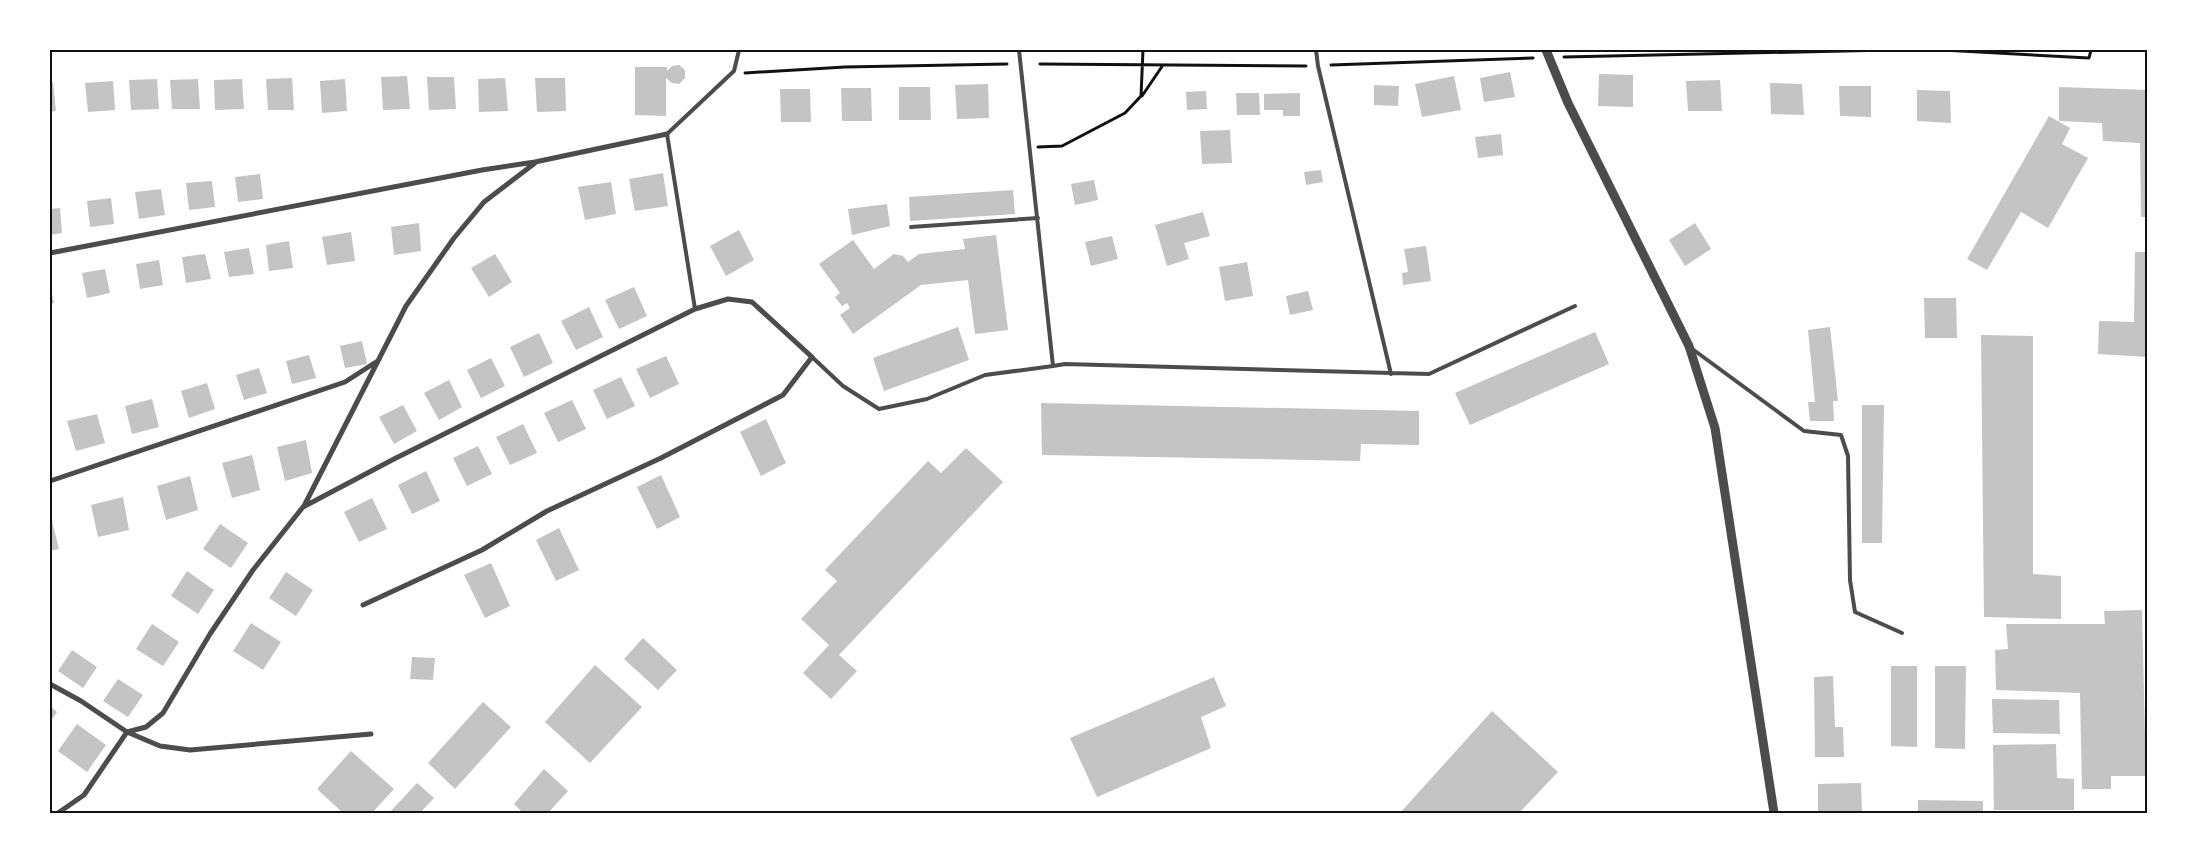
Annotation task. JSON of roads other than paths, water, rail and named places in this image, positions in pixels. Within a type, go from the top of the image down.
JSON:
[{"type":"street","points":[[1546,50],[1568,103],[1689,346],[1715,428],[1774,813]]},
{"type":"street","points":[[50,253],[482,170],[535,162],[668,134]]},
{"type":"street","points":[[58,813],[84,795],[127,732],[146,727],[163,713],[210,634],[253,570],[303,507],[406,306],[454,238],[484,202],[535,162]]},
{"type":"street","points":[[303,507],[402,454],[694,309],[728,298],[752,302],[812,357],[783,395],[661,458],[546,511],[482,550],[363,605]]},
{"type":"street","points":[[50,481],[345,382],[377,361]]},
{"type":"street","points":[[50,684],[81,701],[127,732],[160,746],[190,750],[370,734]]},
{"type":"lane","points":[[694,309],[668,134],[734,71],[739,50]]},
{"type":"lane","points":[[1019,50],[1053,366]]},
{"type":"lane","points":[[1316,50],[1318,66],[1391,374]]},
{"type":"lane","points":[[911,227],[1038,218]]},
{"type":"lane","points":[[812,357],[843,386],[879,408],[927,399],[985,375],[1064,364],[1429,374],[1575,306]]},
{"type":"lane","points":[[1689,346],[1804,431],[1841,435],[1848,456],[1850,580],[1855,612],[1902,633]]}]
